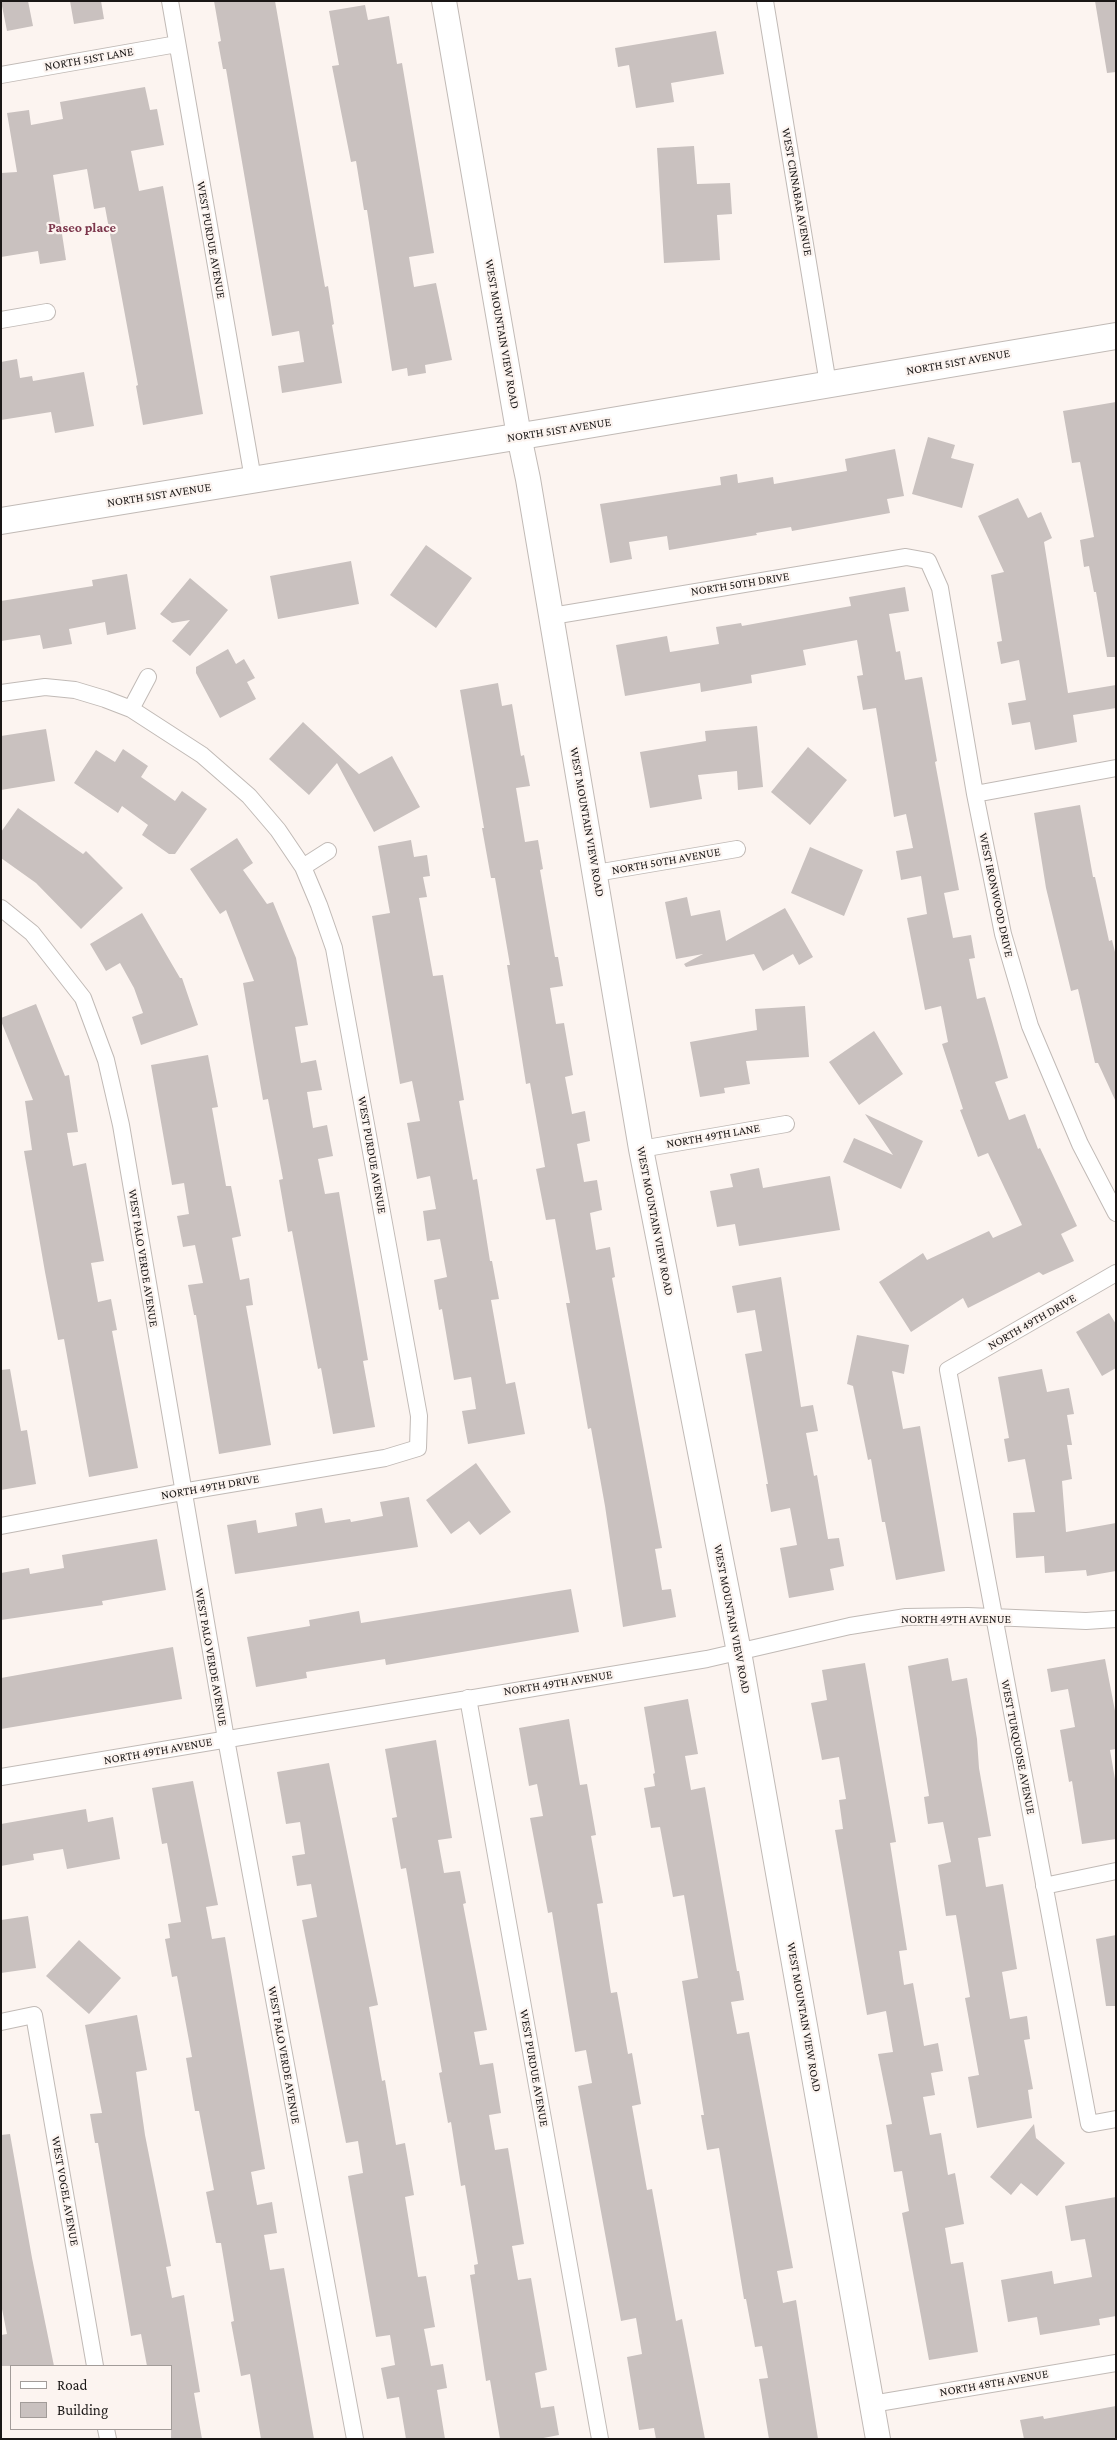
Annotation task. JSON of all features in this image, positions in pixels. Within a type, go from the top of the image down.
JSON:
[{"type":"main road","name":"NORTH 51ST AVENUE","points":[[1,521],[1116,336]]},
{"type":"street","name":"WEST PURDUE AVENUE","points":[[170,1],[252,479]]},
{"type":"street","name":"WEST MOUNTAIN VIEW ROAD","points":[[444,1],[552,616],[641,1148],[739,1652],[878,2439]]},
{"type":"street","name":"WEST CINNABAR AVENUE","points":[[764,1],[828,384]]},
{"type":"street","name":"NORTH 51ST LANE","points":[[1,74],[177,44]]},
{"type":"street","points":[[1,320],[47,312]]},
{"type":"street","name":"NORTH 50TH DRIVE","points":[[552,616],[906,557],[928,561]]},
{"type":"street","name":"WEST IRONWOOD DRIVE","points":[[928,561],[940,588],[1003,934],[1030,1026],[1080,1144],[1116,1213]]},
{"type":"street","points":[[1,693],[45,687],[75,690],[131,709],[148,677]]},
{"type":"street","name":"WEST PURDUE AVENUE","points":[[131,709],[202,755],[249,796],[278,830],[303,867],[319,905],[334,948],[343,992],[419,1416],[418,1448]]},
{"type":"street","points":[[976,794],[1116,768]]},
{"type":"street","name":"NORTH 50TH AVENUE","points":[[596,873],[737,849]]},
{"type":"street","points":[[303,867],[328,851]]},
{"type":"street","name":"WEST PALO VERDE AVENUE","points":[[1,908],[32,933],[83,998],[106,1060],[121,1125],[182,1492],[355,2439]]},
{"type":"street","name":"NORTH 49TH LANE","points":[[641,1148],[786,1124]]},
{"type":"street","name":"NORTH 49TH DRIVE","points":[[948,1370],[1116,1273]]},
{"type":"street","name":"WEST TURQUOISE AVENUE","points":[[948,1370],[1089,2124],[1116,2119]]},
{"type":"street","name":"NORTH 49TH DRIVE","points":[[1,1526],[182,1492],[385,1458],[418,1448]]},
{"type":"street","name":"NORTH 49TH AVENUE","points":[[1,1777],[739,1652],[850,1626],[906,1617],[994,1617],[1086,1621],[1116,1619]]},
{"type":"street","name":"WEST PURDUE AVENUE","points":[[468,1698],[600,2439]]},
{"type":"street","points":[[1044,1886],[1116,1871]]},
{"type":"street","name":"WEST VOGEL AVENUE","points":[[1,2022],[34,2016],[95,2365]]},
{"type":"street","name":"NORTH 48TH AVENUE","points":[[872,2404],[1116,2363]]},
{"type":"building","points":[[1,1],[28,1],[33,26],[7,31]]},
{"type":"building","points":[[70,1],[101,1],[104,19],[74,24]]},
{"type":"building","points":[[214,1],[275,1],[325,287],[328,286],[334,324],[332,325],[342,383],[282,393],[278,366],[304,362],[299,331],[272,336],[226,69],[223,69],[218,42],[221,41]]},
{"type":"building","points":[[1095,1],[1116,1],[1116,72],[1107,73]]},
{"type":"building","points":[[365,5],[368,20],[389,16],[397,64],[402,63],[434,253],[409,257],[414,287],[436,283],[452,360],[425,365],[426,373],[408,376],[407,368],[392,371],[367,210],[364,210],[356,161],[351,162],[332,66],[339,65],[329,11]]},
{"type":"building","points":[[716,31],[724,74],[671,83],[674,102],[636,108],[629,65],[618,67],[615,48]]},
{"type":"building","points":[[145,87],[150,110],[157,109],[164,145],[131,151],[139,191],[163,186],[203,414],[143,425],[136,386],[138,385],[105,207],[94,209],[87,169],[53,175],[66,260],[40,264],[38,251],[1,257],[1,173],[17,172],[7,113],[29,110],[31,125],[63,119],[60,102]]},
{"type":"building","points":[[694,146],[697,184],[730,183],[732,214],[717,215],[720,260],[664,263],[657,148]]},
{"type":"building","points":[[17,359],[20,378],[32,376],[33,381],[84,372],[94,426],[55,433],[51,412],[1,420],[1,362]]},
{"type":"building","points":[[1116,402],[1116,657],[1107,657],[1096,592],[1094,592],[1089,566],[1084,567],[1080,540],[1094,537],[1080,462],[1072,463],[1063,411]]},
{"type":"building","points":[[928,437],[955,445],[951,458],[974,464],[962,508],[912,494]]},
{"type":"building","points":[[895,449],[904,496],[887,499],[890,513],[792,531],[791,527],[756,533],[757,535],[669,550],[667,536],[629,542],[632,559],[610,563],[600,504],[721,485],[720,477],[737,474],[738,483],[773,477],[774,484],[847,471],[845,459]]},
{"type":"building","points":[[1018,498],[1028,518],[1041,512],[1052,538],[1044,542],[1068,693],[1116,685],[1116,708],[1073,715],[1077,742],[1035,750],[1030,722],[1012,725],[1008,703],[1026,700],[1019,660],[1001,664],[997,642],[1002,641],[991,575],[1004,572],[978,516]]},
{"type":"building","points":[[426,545],[472,578],[436,628],[390,595]]},
{"type":"building","points":[[351,561],[359,604],[278,619],[270,576]]},
{"type":"building","points":[[127,574],[136,629],[107,635],[105,622],[69,629],[72,644],[43,649],[40,635],[1,641],[1,601],[93,586],[92,580]]},
{"type":"building","points":[[190,578],[228,610],[190,656],[172,641],[190,620],[172,623],[160,614]]},
{"type":"building","points":[[905,587],[909,611],[889,614],[896,652],[900,651],[905,680],[922,677],[937,761],[935,762],[959,890],[944,893],[953,938],[971,935],[975,958],[969,959],[977,999],[985,997],[1008,1078],[995,1082],[1009,1120],[1025,1114],[1038,1149],[1040,1148],[1077,1226],[1061,1234],[1074,1261],[1043,1275],[1039,1272],[968,1308],[963,1298],[911,1332],[879,1282],[923,1253],[927,1260],[989,1231],[993,1238],[1022,1225],[988,1153],[978,1157],[960,1110],[963,1109],[942,1044],[948,1042],[941,1006],[925,1010],[907,918],[927,914],[921,876],[901,880],[896,851],[913,848],[906,814],[894,817],[876,708],[863,710],[857,676],[863,675],[857,640],[803,650],[806,665],[751,675],[752,683],[701,692],[700,683],[625,696],[616,645],[667,636],[670,652],[719,644],[716,627],[741,623],[742,626],[851,606],[849,597]]},
{"type":"building","points":[[228,649],[236,664],[244,659],[255,678],[247,682],[256,699],[220,718],[196,673],[196,667]]},
{"type":"building","points":[[498,683],[502,706],[512,704],[521,756],[524,755],[530,786],[516,788],[525,842],[538,840],[543,869],[540,870],[555,957],[558,957],[563,986],[550,988],[556,1024],[564,1023],[573,1075],[565,1077],[572,1114],[585,1111],[590,1141],[577,1144],[584,1182],[597,1180],[602,1210],[590,1213],[596,1250],[610,1247],[615,1277],[612,1278],[662,1548],[655,1549],[662,1590],[671,1589],[676,1617],[623,1627],[605,1506],[591,1428],[588,1429],[566,1303],[570,1303],[555,1219],[546,1220],[536,1169],[545,1167],[530,1083],[526,1084],[507,965],[510,965],[495,878],[491,878],[460,690]]},
{"type":"building","points":[[303,722],[359,774],[392,756],[420,807],[374,832],[337,763],[309,795],[269,759]]},
{"type":"building","points":[[757,726],[763,787],[738,790],[737,771],[698,775],[702,799],[650,808],[640,752],[706,741],[705,731]]},
{"type":"building","points":[[46,729],[55,781],[1,790],[1,736]]},
{"type":"building","points":[[808,747],[847,780],[810,825],[771,792]]},
{"type":"building","points":[[123,749],[148,766],[141,777],[175,801],[182,791],[207,809],[175,854],[169,854],[142,835],[148,825],[122,806],[118,813],[74,783],[96,750],[115,762]]},
{"type":"building","points":[[1080,805],[1093,877],[1095,877],[1109,941],[1112,940],[1116,956],[1116,1102],[1098,1063],[1095,1063],[1078,989],[1071,991],[1046,888],[1034,813]]},
{"type":"building","points":[[18,808],[83,854],[86,851],[123,888],[81,929],[36,883],[1,858],[1,832]]},
{"type":"building","points":[[237,838],[253,863],[243,870],[267,904],[273,902],[296,958],[308,1025],[295,1027],[301,1063],[316,1060],[322,1090],[307,1092],[313,1128],[327,1125],[333,1156],[318,1159],[325,1194],[339,1192],[368,1360],[363,1361],[375,1427],[333,1434],[321,1368],[318,1369],[292,1231],[288,1232],[279,1180],[283,1179],[268,1099],[263,1100],[243,983],[254,981],[226,910],[220,914],[190,869]]},
{"type":"building","points":[[411,840],[414,857],[427,855],[430,876],[423,877],[427,897],[419,898],[433,976],[443,975],[464,1100],[459,1101],[473,1180],[477,1179],[490,1261],[492,1261],[499,1299],[491,1300],[506,1384],[515,1382],[525,1434],[468,1444],[462,1411],[476,1409],[471,1377],[454,1380],[442,1309],[439,1310],[434,1280],[447,1277],[440,1239],[427,1241],[423,1211],[436,1209],[430,1176],[417,1179],[407,1123],[420,1121],[412,1081],[400,1084],[372,916],[390,913],[378,846]]},
{"type":"building","points":[[810,847],[863,870],[844,916],[791,893]]},
{"type":"building","points":[[687,897],[691,916],[720,910],[726,941],[785,908],[813,957],[799,965],[793,954],[763,971],[754,954],[686,967],[684,964],[703,954],[676,959],[665,902]]},
{"type":"building","points":[[142,913],[180,978],[182,978],[198,1025],[141,1045],[132,1017],[143,1013],[134,988],[120,963],[106,971],[90,944]]},
{"type":"building","points":[[36,1004],[65,1076],[69,1075],[78,1132],[67,1133],[73,1166],[86,1163],[104,1261],[91,1263],[98,1302],[111,1299],[117,1330],[112,1331],[138,1468],[89,1477],[64,1339],[58,1340],[24,1151],[32,1150],[25,1101],[33,1100],[1,1021],[1,1018]]},
{"type":"building","points":[[805,1006],[809,1057],[746,1061],[750,1084],[724,1088],[725,1093],[700,1097],[690,1042],[757,1030],[755,1009]]},
{"type":"building","points":[[874,1031],[903,1074],[859,1105],[829,1062]]},
{"type":"building","points":[[208,1055],[218,1107],[212,1108],[226,1186],[231,1186],[241,1236],[232,1238],[240,1280],[249,1278],[253,1305],[246,1306],[271,1445],[219,1454],[196,1315],[194,1315],[188,1285],[203,1283],[195,1245],[183,1247],[177,1216],[189,1214],[184,1183],[172,1185],[151,1065]]},
{"type":"building","points":[[865,1114],[923,1141],[901,1189],[843,1162],[854,1138],[893,1155]]},
{"type":"building","points":[[759,1168],[763,1188],[830,1176],[840,1230],[739,1246],[735,1224],[717,1227],[710,1191],[733,1187],[730,1174]]},
{"type":"building","points":[[781,1277],[801,1407],[813,1405],[818,1431],[806,1433],[814,1476],[817,1475],[828,1539],[839,1538],[844,1566],[830,1569],[834,1590],[789,1598],[780,1548],[797,1545],[790,1508],[771,1512],[766,1484],[768,1484],[745,1354],[762,1351],[755,1310],[737,1313],[732,1286]]},
{"type":"building","points":[[1109,1313],[1116,1324],[1116,1368],[1102,1376],[1076,1332]]},
{"type":"building","points":[[857,1335],[909,1345],[904,1374],[892,1371],[903,1429],[920,1426],[945,1571],[896,1580],[885,1522],[882,1522],[871,1459],[868,1460],[853,1386],[847,1384]]},
{"type":"building","points":[[10,1369],[21,1431],[27,1430],[36,1484],[1,1490],[1,1370]]},
{"type":"building","points":[[1042,1369],[1047,1392],[1069,1388],[1074,1414],[1067,1415],[1072,1445],[1067,1445],[1072,1479],[1062,1481],[1066,1532],[1116,1523],[1116,1571],[1087,1576],[1086,1570],[1045,1573],[1044,1556],[1016,1558],[1013,1513],[1035,1512],[1025,1459],[1008,1462],[1004,1439],[1009,1438],[998,1377]]},
{"type":"building","points":[[476,1463],[511,1512],[480,1535],[469,1521],[451,1534],[426,1500]]},
{"type":"building","points":[[409,1497],[418,1547],[235,1574],[227,1525],[256,1520],[258,1533],[297,1526],[295,1513],[322,1508],[325,1523],[350,1519],[351,1522],[383,1516],[380,1502]]},
{"type":"building","points":[[157,1539],[166,1590],[102,1601],[103,1605],[1,1620],[1,1573],[29,1568],[30,1574],[64,1568],[62,1555]]},
{"type":"building","points":[[571,1589],[579,1632],[386,1665],[385,1659],[306,1672],[307,1678],[256,1687],[247,1637],[310,1626],[309,1620],[359,1611],[361,1623]]},
{"type":"building","points":[[173,1647],[182,1699],[1,1729],[1,1678]]},
{"type":"building","points":[[948,1658],[952,1681],[967,1678],[977,1739],[979,1768],[991,1836],[978,1838],[986,1887],[1003,1884],[1017,1969],[1002,1972],[1010,2019],[1027,2016],[1030,2039],[1024,2040],[1033,2089],[1028,2090],[1032,2118],[977,2128],[968,2077],[979,2075],[965,1998],[970,1997],[956,1915],[946,1916],[938,1865],[951,1862],[943,1822],[928,1824],[924,1797],[929,1796],[908,1666]]},
{"type":"building","points":[[1105,1659],[1116,1716],[1116,1749],[1110,1750],[1116,1785],[1116,1839],[1082,1844],[1072,1781],[1069,1782],[1060,1730],[1075,1727],[1068,1689],[1051,1692],[1047,1669]]},
{"type":"building","points":[[865,1663],[896,1842],[890,1843],[907,1950],[899,1951],[904,1985],[913,1983],[924,2046],[938,2043],[943,2071],[931,2073],[935,2095],[923,2097],[930,2135],[941,2133],[948,2175],[955,2173],[964,2224],[945,2228],[951,2264],[963,2262],[978,2352],[929,2360],[902,2213],[909,2211],[902,2171],[894,2172],[886,2125],[892,2124],[878,2054],[893,2052],[886,2011],[867,2015],[835,1830],[843,1829],[839,1800],[846,1799],[839,1757],[822,1760],[811,1703],[827,1700],[822,1670]]},
{"type":"building","points":[[688,1699],[698,1754],[685,1756],[691,1790],[705,1787],[737,1971],[739,1971],[744,2000],[731,2002],[737,2034],[749,2032],[793,2268],[777,2271],[783,2303],[796,2300],[818,2439],[769,2439],[759,2379],[768,2378],[762,2346],[755,2347],[746,2299],[744,2299],[719,2148],[707,2150],[701,2115],[704,2115],[682,1981],[698,1978],[684,1895],[673,1897],[660,1827],[651,1828],[644,1788],[655,1786],[653,1774],[655,1773],[644,1707]]},
{"type":"building","points":[[569,1719],[580,1785],[587,1784],[596,1835],[591,1836],[603,1903],[597,1904],[611,1993],[617,1992],[628,2054],[632,2053],[641,2104],[632,2106],[647,2190],[652,2189],[676,2321],[682,2319],[705,2439],[656,2439],[654,2428],[639,2430],[627,2357],[642,2354],[636,2318],[621,2321],[578,2086],[592,2083],[586,2050],[575,2052],[552,1912],[548,1913],[530,1818],[543,1816],[537,1784],[529,1786],[519,1728]]},
{"type":"building","points":[[436,1740],[452,1838],[438,1840],[444,1873],[460,1871],[466,1903],[463,1904],[487,2030],[474,2032],[480,2065],[493,2063],[501,2113],[489,2115],[495,2150],[508,2148],[524,2244],[512,2246],[518,2280],[531,2278],[547,2370],[535,2373],[541,2408],[554,2406],[559,2435],[538,2439],[500,2439],[490,2380],[486,2381],[470,2275],[475,2274],[474,2265],[478,2264],[465,2185],[461,2186],[451,2122],[448,2123],[439,2073],[442,2072],[406,1868],[401,1869],[392,1818],[397,1817],[385,1749]]},
{"type":"building","points":[[329,1763],[378,2005],[369,2007],[382,2081],[385,2080],[396,2145],[405,2143],[414,2195],[405,2197],[418,2277],[426,2276],[435,2327],[424,2329],[431,2366],[443,2364],[447,2388],[437,2390],[445,2439],[406,2439],[399,2397],[387,2399],[381,2368],[395,2365],[390,2335],[376,2337],[348,2176],[363,2173],[358,2141],[346,2143],[302,1920],[317,1917],[311,1884],[297,1886],[292,1856],[305,1854],[300,1822],[286,1824],[277,1772]]},
{"type":"building","points":[[193,1781],[218,1905],[206,1907],[212,1939],[225,1937],[265,2169],[251,2172],[257,2205],[272,2202],[277,2233],[264,2235],[270,2270],[284,2268],[314,2439],[261,2439],[250,2374],[241,2376],[231,2322],[234,2321],[221,2243],[216,2243],[206,2192],[214,2190],[199,2111],[195,2111],[186,2058],[192,2057],[177,1976],[172,1977],[165,1939],[170,1938],[168,1924],[181,1922],[167,1843],[162,1844],[152,1788]]},
{"type":"building","points":[[86,1809],[88,1822],[113,1817],[120,1859],[67,1869],[63,1849],[33,1854],[34,1860],[1,1866],[1,1824]]},
{"type":"building","points":[[28,1916],[36,1968],[1,1973],[1,1920]]},
{"type":"building","points":[[1116,1935],[1116,2006],[1106,2006],[1096,1939]]},
{"type":"building","points":[[79,1940],[121,1978],[89,2014],[46,1976]]},
{"type":"building","points":[[137,2015],[147,2070],[136,2072],[145,2135],[171,2266],[166,2267],[172,2298],[184,2295],[200,2392],[194,2393],[202,2439],[171,2439],[172,2365],[147,2365],[141,2334],[131,2336],[98,2143],[95,2143],[90,2114],[102,2113],[85,2025]]},
{"type":"building","points":[[1034,2124],[1036,2138],[1065,2163],[1037,2196],[1021,2183],[1011,2195],[990,2177]]},
{"type":"building","points":[[10,2134],[54,2365],[1,2366],[1,2335],[7,2334],[1,2304],[1,2135]]},
{"type":"building","points":[[1116,2197],[1116,2316],[1099,2319],[1100,2325],[1040,2335],[1037,2317],[1008,2322],[1001,2280],[1052,2271],[1054,2284],[1092,2277],[1085,2239],[1071,2241],[1065,2206]]},
{"type":"building","points":[[1116,2406],[1116,2439],[1024,2439],[1020,2420],[1043,2416],[1044,2419]]},
{"type":"district","name":"Paseo place","points":[[82,228]]}]
